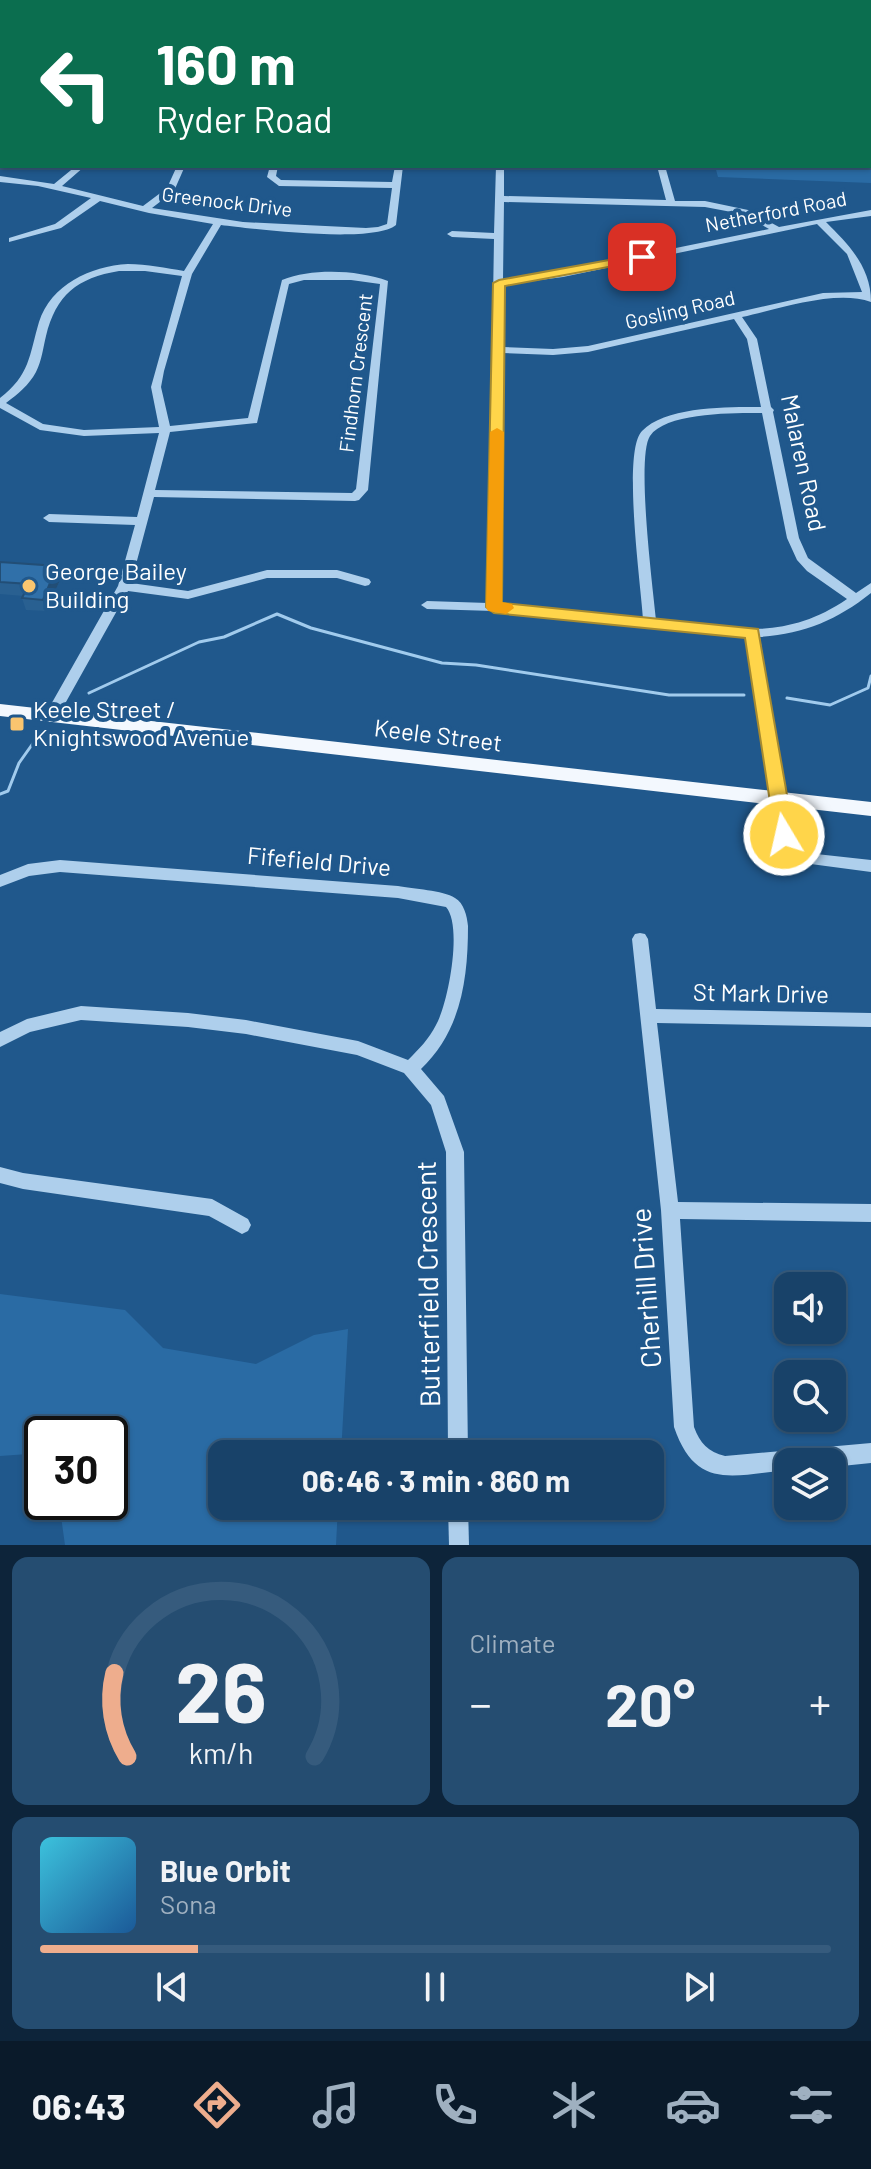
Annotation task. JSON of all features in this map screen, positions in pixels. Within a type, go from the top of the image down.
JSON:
[{"type":"main road","name":"Keele Street","points":[[0,710],[871,809]]},
{"type":"street","points":[[55,187],[79,168]]},
{"type":"street","points":[[145,209],[171,189],[180,168]]},
{"type":"street","points":[[273,168],[271,177],[279,183],[396,185]]},
{"type":"street","name":"Greenock Drive","points":[[0,179],[55,187],[145,209],[218,222],[296,229],[384,230],[391,225],[399,168]]},
{"type":"street","points":[[494,607],[500,168]]},
{"type":"street","points":[[662,168],[671,202]]},
{"type":"street","points":[[12,240],[58,226],[99,197]]},
{"type":"street","points":[[498,199],[671,202],[727,207],[745,212],[777,229]]},
{"type":"street","name":"Netherford Road","points":[[499,283],[563,274],[777,229],[871,213]]},
{"type":"street","points":[[819,221],[851,253],[870,299]]},
{"type":"street","points":[[52,715],[124,586],[165,430],[156,387],[187,274],[218,222]]},
{"type":"street","points":[[452,234],[499,236]]},
{"type":"street","points":[[165,430],[115,434],[60,431],[40,427],[0,403],[18,391],[29,378],[51,305],[65,290],[121,267],[187,274]]},
{"type":"street","name":"Findhorn Crescent","points":[[150,493],[355,497],[362,490],[385,283],[375,278],[342,277],[299,277],[285,282],[253,421],[165,430]]},
{"type":"street","name":"Gosling Road","points":[[498,350],[553,352],[588,349],[823,296],[870,299]]},
{"type":"street","name":"Malaren Road","points":[[736,315],[752,339],[793,538],[803,560],[821,577],[856,599]]},
{"type":"street","points":[[650,622],[638,473],[640,442],[653,428],[672,420],[719,411],[769,410]]},
{"type":"street","points":[[49,518],[140,521]]},
{"type":"street","points":[[124,586],[188,595],[267,574],[337,574],[365,582]]},
{"type":"street","points":[[427,605],[494,607],[753,633],[793,631],[819,624],[871,587]]},
{"type":"street","points":[[753,633],[775,787],[784,835],[793,857],[871,866]]},
{"type":"street","name":"Fifefield Drive","points":[[0,881],[28,870],[60,866],[398,892],[450,902],[456,907],[460,921],[457,997],[429,1053],[410,1068]]},
{"type":"street","name":"Cherhill Drive","points":[[640,939],[670,1210],[684,1427],[689,1442],[705,1462],[725,1466],[871,1453]]},
{"type":"street","name":"Butterfield Crescent","points":[[0,1040],[27,1026],[81,1013],[188,1020],[246,1027],[358,1048],[410,1068],[438,1101],[455,1152],[458,1440]]},
{"type":"street","name":"St Mark Drive","points":[[649,1016],[871,1020]]},
{"type":"street","points":[[0,1175],[212,1208],[242,1225]]},
{"type":"street","points":[[670,1210],[871,1213]]},
{"type":"street","points":[[458,1520],[459,1545]]},
{"type":"shaded area","points":[[716,168],[871,168],[871,183],[718,177]]},
{"type":"shaded area","points":[[0,1294],[125,1310],[163,1348],[256,1364],[314,1335],[348,1329],[342,1440],[208,1440],[208,1520],[337,1520],[336,1545],[65,1545],[62,1520],[128,1520],[128,1416],[24,1416],[24,1454],[0,1456]]},
{"type":"building","points":[[0,562],[57,566],[43,600],[22,598],[29,584],[0,582]]},
{"type":"waterway","points":[[89,693],[199,642],[224,637],[277,614],[311,628],[442,663],[476,665],[669,695],[744,695]]},
{"type":"waterway","points":[[787,698],[830,705],[868,688],[871,676]]},
{"type":"waterway","points":[[0,794],[8,791],[19,763],[41,732]]},
{"type":"slow traffic","points":[[497,432],[494,607],[506,608]]},
{"type":"place","name":"George Bailey Building","points":[[29,586]]},
{"type":"place","name":"Keele Street / Knightswood Avenue","points":[[17,724]]},
{"type":"route","points":[[642,257],[499,283],[494,607],[753,633],[784,835]]}]
